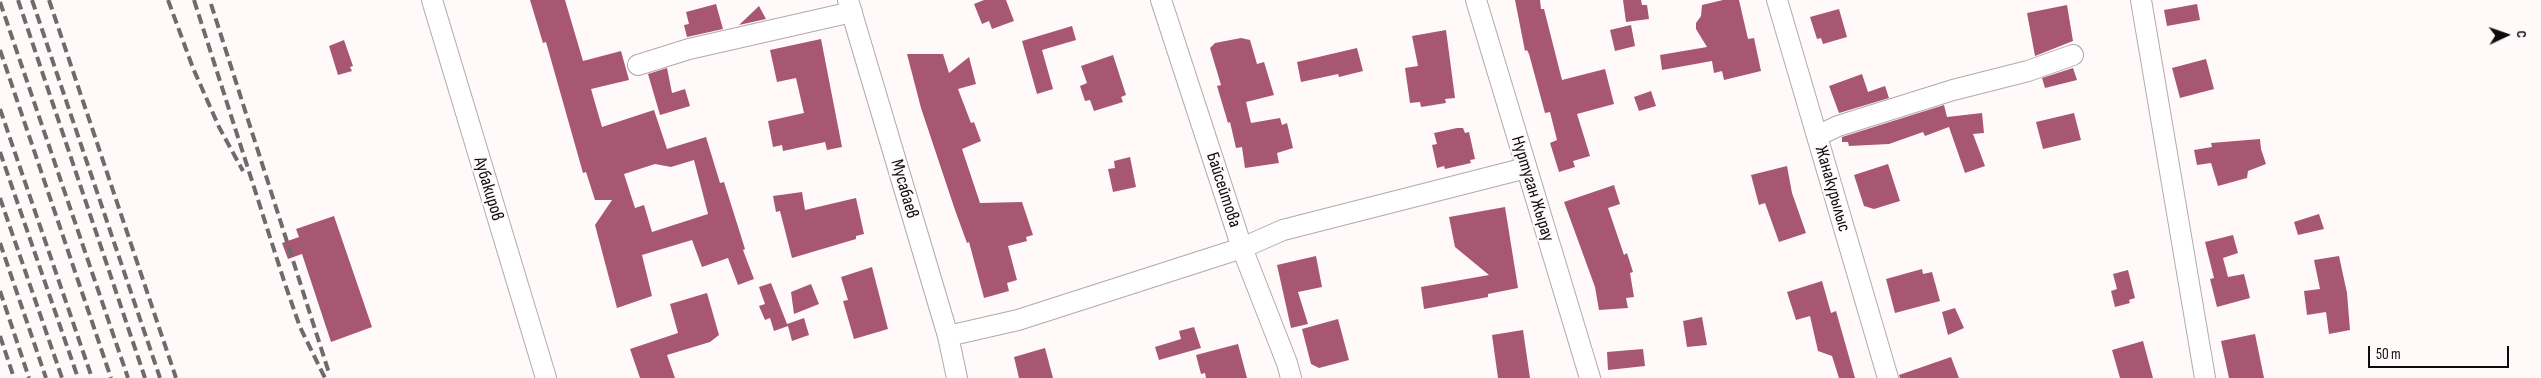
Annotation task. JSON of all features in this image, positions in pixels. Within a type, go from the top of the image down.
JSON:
[{"type":"street","name":"Аубакиров","points":[[432,0],[546,378]]},
{"type":"street","name":"Байсейтова","points":[[1161,0],[1242,248],[1287,363],[1290,378]]},
{"type":"street","name":"Нуртуган Жырау","points":[[1476,0],[1590,378]]},
{"type":"street","name":"Жанакурылыс","points":[[1777,0],[1888,378]]},
{"type":"street","points":[[2141,0],[2205,378]]},
{"type":"street","points":[[638,65],[850,6]]},
{"type":"street","name":"Мусабаев","points":[[850,6],[948,336],[957,378]]},
{"type":"street","points":[[1817,136],[1838,126],[1953,90],[2028,71],[2073,55]]},
{"type":"street","points":[[948,336],[1018,320],[1242,248],[1283,230],[1526,168]]},
{"type":"building","points":[[530,0],[565,0],[583,61],[621,51],[629,80],[591,89],[602,127],[654,110],[667,149],[706,137],[720,183],[724,182],[745,249],[743,250],[754,279],[738,285],[728,258],[702,267],[692,240],[642,255],[652,296],[617,308],[595,225],[612,200],[595,200],[586,172],[583,173],[546,42],[543,43]],"holes":[[[694,160],[708,214],[652,232],[644,205],[635,208],[624,174],[655,164],[671,167]]]},
{"type":"building","points":[[984,0],[1006,0],[1014,21],[992,29],[989,21],[982,24],[974,4]]},
{"type":"building","points":[[1515,0],[1540,0],[1562,80],[1605,69],[1614,104],[1577,114],[1590,156],[1573,161],[1575,167],[1559,172],[1550,143],[1557,140],[1550,112],[1545,113],[1529,54],[1527,50],[1525,51]]},
{"type":"building","points":[[1623,0],[1641,0],[1642,5],[1647,5],[1649,19],[1626,22]]},
{"type":"building","points":[[1723,0],[1739,0],[1748,39],[1754,38],[1761,71],[1724,80],[1722,71],[1714,73],[1712,61],[1662,70],[1660,55],[1707,47],[1696,29],[1696,23],[1701,16],[1702,5]]},
{"type":"building","points":[[716,4],[723,29],[687,37],[684,25],[689,24],[686,12]]},
{"type":"building","points":[[2197,4],[2200,20],[2167,26],[2164,10]]},
{"type":"building","points":[[2067,5],[2073,41],[2035,56],[2027,13]]},
{"type":"building","points":[[759,6],[766,19],[739,25]]},
{"type":"building","points":[[1839,9],[1847,37],[1823,44],[1821,38],[1817,39],[1810,17]]},
{"type":"building","points":[[1631,25],[1635,46],[1615,51],[1610,30]]},
{"type":"building","points":[[1072,26],[1076,40],[1042,50],[1053,89],[1037,94],[1022,41]]},
{"type":"building","points":[[1446,30],[1455,98],[1445,99],[1446,103],[1421,107],[1420,102],[1410,103],[1405,68],[1418,66],[1412,36]]},
{"type":"building","points":[[1241,38],[1250,40],[1257,64],[1264,62],[1274,95],[1246,102],[1251,123],[1280,118],[1282,125],[1287,123],[1293,148],[1277,153],[1279,163],[1245,168],[1242,147],[1236,148],[1230,122],[1228,123],[1217,86],[1221,85],[1210,48],[1215,43]]},
{"type":"building","points":[[821,39],[842,147],[827,150],[825,142],[783,151],[782,145],[773,147],[768,121],[804,113],[796,78],[777,82],[770,50]]},
{"type":"building","points":[[344,40],[353,66],[350,67],[352,71],[338,75],[329,46]]},
{"type":"building","points":[[1357,48],[1363,71],[1339,77],[1338,74],[1301,82],[1297,62]]},
{"type":"building","points":[[907,54],[943,54],[949,73],[969,57],[976,84],[958,89],[971,123],[974,122],[981,141],[962,149],[980,203],[1022,202],[1033,235],[1026,237],[1027,241],[1008,246],[1017,280],[1007,283],[1009,291],[984,298],[969,242],[967,243],[955,210],[921,108]]},
{"type":"building","points":[[1113,55],[1126,95],[1121,97],[1123,102],[1094,111],[1090,100],[1085,101],[1080,86],[1087,83],[1081,66]]},
{"type":"building","points":[[2206,59],[2214,89],[2180,98],[2172,68]]},
{"type":"building","points":[[667,68],[672,93],[685,89],[690,106],[660,115],[648,74]]},
{"type":"building","points":[[2073,68],[2077,80],[2045,88],[2042,78]]},
{"type":"building","points":[[1862,74],[1868,92],[1885,86],[1889,98],[1839,113],[1829,86]]},
{"type":"building","points":[[1651,91],[1656,106],[1639,111],[1634,97]]},
{"type":"building","points":[[1944,105],[1947,117],[1982,113],[1984,133],[1973,134],[1985,166],[1965,173],[1949,127],[1925,136],[1923,132],[1889,144],[1849,146],[1848,142],[1842,142],[1842,137]]},
{"type":"building","points":[[2074,113],[2081,140],[2043,149],[2036,122]]},
{"type":"building","points":[[1463,128],[1465,133],[1469,132],[1475,159],[1470,160],[1471,163],[1445,169],[1444,166],[1437,168],[1432,145],[1437,144],[1434,133]]},
{"type":"building","points":[[2260,139],[2266,164],[2248,171],[2247,178],[2218,186],[2211,163],[2197,165],[2194,150],[2212,147],[2211,143]]},
{"type":"building","points":[[1130,157],[1136,187],[1113,192],[1108,169],[1115,168],[1114,161]]},
{"type":"building","points":[[1888,164],[1900,201],[1874,209],[1864,206],[1854,175]]},
{"type":"building","points":[[1787,166],[1792,193],[1806,233],[1779,242],[1765,203],[1759,205],[1751,175]]},
{"type":"building","points":[[1614,185],[1620,204],[1608,208],[1624,255],[1627,253],[1633,272],[1630,273],[1634,297],[1626,298],[1628,308],[1599,310],[1595,287],[1564,202]]},
{"type":"building","points":[[802,192],[805,210],[856,198],[864,234],[856,236],[856,239],[792,258],[780,211],[776,212],[773,196]]},
{"type":"building","points":[[1505,207],[1518,288],[1488,294],[1488,297],[1424,309],[1421,287],[1489,275],[1455,247],[1449,217]]},
{"type":"building","points":[[2319,214],[2324,229],[2298,235],[2294,222]]},
{"type":"building","points":[[334,216],[372,327],[331,342],[302,254],[288,259],[282,243],[299,237],[296,229]]},
{"type":"building","points":[[2233,235],[2238,253],[2223,258],[2228,277],[2244,274],[2250,298],[2217,307],[2210,279],[2214,278],[2205,242]]},
{"type":"building","points":[[1316,256],[1322,287],[1298,292],[1308,324],[1291,328],[1277,265]]},
{"type":"building","points":[[2339,256],[2347,293],[2350,330],[2329,334],[2326,312],[2307,315],[2304,291],[2320,289],[2314,260]]},
{"type":"building","points":[[872,267],[888,329],[854,339],[843,301],[848,300],[841,277]]},
{"type":"building","points":[[1922,269],[1923,274],[1932,272],[1940,301],[1895,313],[1886,279]]},
{"type":"building","points":[[2128,270],[2135,298],[2129,300],[2130,303],[2115,307],[2111,291],[2117,289],[2113,274]]},
{"type":"building","points":[[1822,281],[1831,313],[1836,311],[1855,378],[1839,378],[1832,356],[1818,351],[1810,316],[1796,320],[1787,292]]},
{"type":"building","points":[[771,283],[787,324],[804,318],[809,335],[792,341],[788,326],[774,331],[770,318],[765,320],[759,306],[765,304],[759,287]]},
{"type":"building","points":[[811,284],[819,304],[794,314],[791,292]]},
{"type":"building","points":[[707,293],[719,335],[710,342],[667,355],[675,378],[640,378],[630,349],[678,333],[670,304]]},
{"type":"building","points":[[1955,308],[1964,328],[1948,335],[1942,312]]},
{"type":"building","points":[[1702,317],[1707,345],[1687,347],[1683,321]]},
{"type":"building","points":[[1338,319],[1349,360],[1319,368],[1311,364],[1302,329]]},
{"type":"building","points":[[1194,327],[1201,348],[1159,360],[1155,347],[1181,339],[1179,331]]},
{"type":"building","points":[[1523,330],[1530,378],[1498,378],[1492,335]]},
{"type":"building","points":[[2255,334],[2264,378],[2229,378],[2221,341]]},
{"type":"building","points":[[2143,341],[2153,378],[2120,378],[2112,350]]},
{"type":"building","points":[[1238,344],[1247,378],[1206,378],[1205,373],[1201,374],[1196,355]]},
{"type":"building","points":[[1045,348],[1053,378],[1019,378],[1014,357]]},
{"type":"building","points":[[1643,349],[1645,366],[1608,370],[1607,352]]},
{"type":"building","points":[[1951,357],[1959,378],[1900,378],[1899,375]]},
{"type":"railway","points":[[18,0],[145,378]]},
{"type":"railway","points":[[32,0],[160,378]]},
{"type":"railway","points":[[49,0],[176,378]]},
{"type":"railway","points":[[168,0],[193,68],[219,127],[243,171]]},
{"type":"railway","points":[[194,0],[285,284],[300,327],[325,378]]},
{"type":"railway","points":[[0,2],[128,378]]},
{"type":"railway","points":[[211,4],[329,373]]},
{"type":"railway","points":[[0,50],[111,378]]},
{"type":"railway","points":[[0,109],[92,378]]},
{"type":"railway","points":[[0,152],[78,378]]},
{"type":"railway","points":[[0,198],[62,378]]},
{"type":"railway","points":[[0,243],[46,378]]},
{"type":"railway","points":[[0,291],[29,378]]},
{"type":"railway","points":[[0,336],[14,378]]}]
